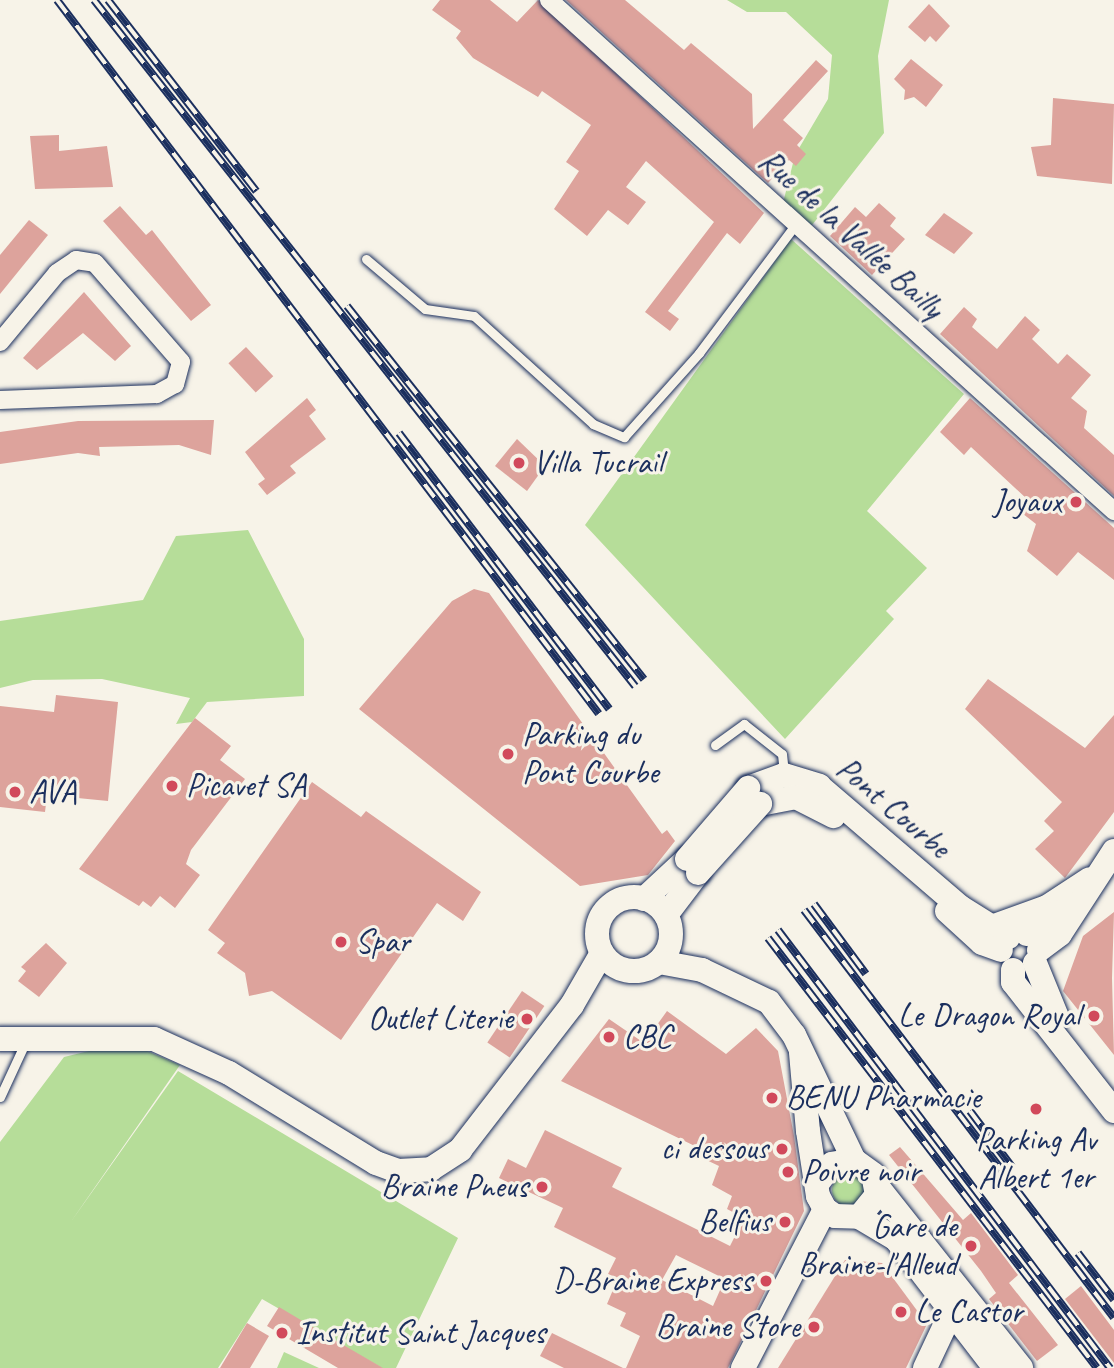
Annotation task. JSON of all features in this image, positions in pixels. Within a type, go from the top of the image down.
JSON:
[{"type":"main road","name":"Pont Courbe","points":[[644,899],[692,866],[754,796],[784,775],[818,786],[960,907],[1017,947]]},
{"type":"main road","name":"Pont Courbe","points":[[754,796],[785,796],[820,805],[982,943],[1017,947]]},
{"type":"main road","points":[[1017,947],[1060,933],[1105,876],[1114,851]]},
{"type":"main road","name":"Pont Courbe","points":[[669,926],[692,866]]},
{"type":"main road","points":[[1105,876],[1047,907],[1017,947],[1013,982],[1114,1111]]},
{"type":"main road","points":[[610,960],[598,926],[608,909],[625,899],[644,899],[669,926],[702,970]]},
{"type":"main road","points":[[659,962],[669,926]]},
{"type":"main road","points":[[1017,947],[1054,1013],[1114,1090]]},
{"type":"main road","points":[[610,960],[640,971],[659,962],[702,970],[769,1002],[848,1138],[854,1160],[873,1174],[877,1186],[961,1288],[1021,1368]]},
{"type":"main road","points":[[0,1039],[154,1039],[229,1073],[376,1163],[398,1171],[431,1170],[460,1150],[572,1004],[610,960]]},
{"type":"main road","points":[[743,1368],[825,1209],[801,1053]]},
{"type":"main road","points":[[819,1181],[832,1164],[854,1160]]},
{"type":"main road","points":[[859,1217],[873,1204],[877,1186]]},
{"type":"main road","points":[[825,1209],[835,1216],[859,1217],[896,1239],[995,1368]]},
{"type":"main road","points":[[925,1368],[961,1288]]},
{"type":"street","name":"Rue de la Vallée Bailly","points":[[548,0],[1114,511]]},
{"type":"street","points":[[0,342],[57,273],[76,260],[95,263],[181,362],[175,384],[157,394],[0,400]]},
{"type":"lane","points":[[366,259],[425,309],[474,316],[593,424],[624,437],[699,353],[796,224]]},
{"type":"lane","points":[[715,745],[744,724],[782,754],[784,775]]},
{"type":"lane","points":[[0,1097],[27,1038]]},
{"type":"green space","points":[[727,0],[889,0],[878,56],[884,133],[809,229],[782,207],[795,155],[828,99],[832,55],[786,12],[747,12]]},
{"type":"green space","points":[[791,239],[964,394],[867,511],[927,568],[886,611],[894,619],[785,739],[585,525]]},
{"type":"green space","points":[[248,530],[304,639],[304,696],[207,702],[192,722],[176,724],[190,698],[102,679],[33,680],[0,688],[0,621],[143,600],[176,536]]},
{"type":"green space","points":[[126,1042],[180,1065],[70,1223],[178,1071],[458,1238],[396,1368],[382,1368],[262,1299],[218,1368],[0,1368],[0,1142],[64,1057]]},
{"type":"green space","points":[[848,1174],[859,1179],[864,1190],[859,1201],[848,1206],[837,1201],[832,1190],[837,1179]]},
{"type":"green space","points":[[284,1352],[319,1368],[277,1368]]},
{"type":"building","points":[[440,0],[490,0],[517,22],[538,0],[764,213],[740,244],[727,233],[668,311],[679,319],[670,331],[645,312],[714,222],[646,161],[626,187],[646,202],[628,225],[608,210],[587,236],[554,209],[579,171],[566,162],[591,125],[542,91],[538,97],[473,58],[456,38],[461,31],[432,10]]},
{"type":"building","points":[[566,0],[625,0],[684,50],[691,43],[752,94],[753,129],[816,60],[828,71],[783,120],[803,138],[797,145],[806,154],[796,166],[789,160],[768,183]]},
{"type":"building","points":[[929,4],[950,26],[936,42],[930,36],[925,42],[908,27]]},
{"type":"building","points":[[911,59],[943,85],[926,107],[914,97],[904,100],[905,90],[894,79]]},
{"type":"building","points":[[1053,98],[1114,104],[1112,184],[1037,176],[1031,147],[1051,145]]},
{"type":"building","points":[[59,135],[59,151],[107,146],[113,187],[35,189],[30,136]]},
{"type":"building","points":[[879,203],[896,218],[890,226],[905,239],[872,275],[830,236],[855,207],[866,217]]},
{"type":"building","points":[[120,206],[146,235],[152,230],[211,305],[191,321],[103,221]]},
{"type":"building","points":[[944,213],[973,233],[954,254],[925,235]]},
{"type":"building","points":[[29,220],[48,235],[0,294],[0,255]]},
{"type":"building","points":[[84,292],[131,346],[115,361],[83,333],[37,370],[23,358]]},
{"type":"building","points":[[964,307],[977,319],[972,327],[997,349],[1025,316],[1040,330],[1032,339],[1058,364],[1067,354],[1091,375],[1071,398],[1087,411],[1084,428],[1114,455],[1114,496],[940,334]]},
{"type":"building","points":[[246,347],[273,376],[256,393],[228,363]]},
{"type":"building","points":[[307,398],[316,410],[309,416],[326,439],[290,466],[296,473],[267,495],[258,484],[265,479],[245,452]]},
{"type":"building","points":[[970,398],[1114,528],[1114,580],[1078,552],[1057,576],[1027,551],[1036,524],[1018,510],[1028,500],[971,447],[964,455],[940,432]]},
{"type":"building","points":[[214,420],[211,455],[179,445],[99,447],[100,456],[78,453],[0,464],[0,432],[78,421]]},
{"type":"building","name":"Villa Tucrail","points":[[517,439],[545,466],[527,491],[495,466]]},
{"type":"building","name":"Parking du Pont Courbe","points":[[474,589],[489,593],[662,834],[667,830],[675,841],[648,875],[580,886],[359,709],[452,601]]},
{"type":"building","points":[[988,679],[1085,748],[1114,715],[1114,812],[1065,878],[1035,849],[1054,831],[1044,821],[1062,802],[965,709]]},
{"type":"building","points":[[56,695],[118,702],[108,801],[47,795],[45,812],[0,807],[0,706],[54,712]]},
{"type":"building","points":[[195,718],[231,746],[220,760],[245,779],[191,850],[186,864],[200,875],[175,908],[160,896],[151,907],[143,901],[139,906],[79,869]]},
{"type":"building","name":"Spar","points":[[312,782],[361,817],[366,811],[481,892],[463,921],[437,903],[341,1040],[272,991],[249,996],[245,973],[217,953],[225,943],[208,930]]},
{"type":"building","points":[[1114,912],[1114,1055],[1063,991],[1083,936]]},
{"type":"building","points":[[46,943],[67,963],[39,997],[18,981],[26,971],[21,967]]},
{"type":"building","points":[[522,991],[544,1006],[510,1057],[487,1042]]},
{"type":"building","points":[[667,1011],[726,1054],[756,1028],[778,1051],[794,1136],[804,1211],[728,1368],[626,1368],[640,1336],[620,1326],[626,1313],[607,1304],[618,1278],[608,1274],[616,1258],[554,1227],[563,1208],[499,1178],[508,1159],[526,1168],[545,1130],[622,1168],[612,1187],[730,1246],[744,1218],[727,1209],[732,1196],[712,1185],[719,1166],[698,1156],[701,1149],[561,1081],[609,1019],[644,1043]],"holes":[[[676,1255],[725,1279],[713,1306],[662,1280]]]},
{"type":"building","points":[[900,1147],[963,1220],[971,1213],[1018,1275],[1009,1283],[1058,1345],[1037,1361],[989,1299],[996,1293],[981,1271],[889,1155]]},
{"type":"building","points":[[845,1260],[882,1263],[927,1324],[906,1368],[778,1368]]},
{"type":"building","points":[[1081,1286],[1114,1330],[1114,1363],[1065,1299]]},
{"type":"building","points":[[279,1307],[383,1368],[338,1368],[267,1326]]},
{"type":"building","points":[[247,1323],[269,1336],[250,1368],[220,1368]]},
{"type":"building","points":[[552,1333],[623,1368],[564,1368],[540,1356]]},
{"type":"railway","points":[[57,0],[599,714]]},
{"type":"railway","points":[[94,0],[635,686]]},
{"type":"railway","points":[[108,0],[256,191]]},
{"type":"railway","points":[[347,306],[644,679]]},
{"type":"railway","points":[[399,433],[609,709]]},
{"type":"railway","points":[[814,904],[866,974]]},
{"type":"railway","points":[[804,910],[1114,1318]]},
{"type":"railway","points":[[778,930],[1110,1368]]},
{"type":"railway","points":[[768,938],[1097,1368]]},
{"type":"railway","points":[[970,1111],[1012,1167]]},
{"type":"railway","points":[[1078,1253],[1114,1300]]},
{"type":"place","name":"Villa Tucrail","points":[[519,463]]},
{"type":"place","name":"Joyaux","points":[[1076,502]]},
{"type":"place","name":"Parking du Pont Courbe","points":[[508,754]]},
{"type":"place","name":"Picavet SA","points":[[172,786]]},
{"type":"place","name":"AVA","points":[[15,792]]},
{"type":"place","name":"Spar","points":[[341,942]]},
{"type":"place","name":"Le Dragon Royal","points":[[1094,1016]]},
{"type":"place","name":"Outlet Literie","points":[[527,1019]]},
{"type":"place","name":"CBC","points":[[609,1037]]},
{"type":"place","name":"BENU Pharmacie","points":[[772,1098]]},
{"type":"place","name":"Parking Av Albert 1er","points":[[1036,1109]]},
{"type":"place","name":"ci dessous","points":[[782,1149]]},
{"type":"place","name":"Poivre noir","points":[[788,1172]]},
{"type":"place","name":"Braine Pneus","points":[[542,1187]]},
{"type":"place","name":"Belfius","points":[[785,1222]]},
{"type":"place","name":"Gare de Braine-l'Alleud","points":[[971,1246]]},
{"type":"place","name":"D-Braine Express","points":[[766,1281]]},
{"type":"place","name":"Le Castor","points":[[901,1312]]},
{"type":"place","name":"Braine Store","points":[[814,1327]]},
{"type":"place","name":"Institut Saint Jacques","points":[[282,1333]]}]
